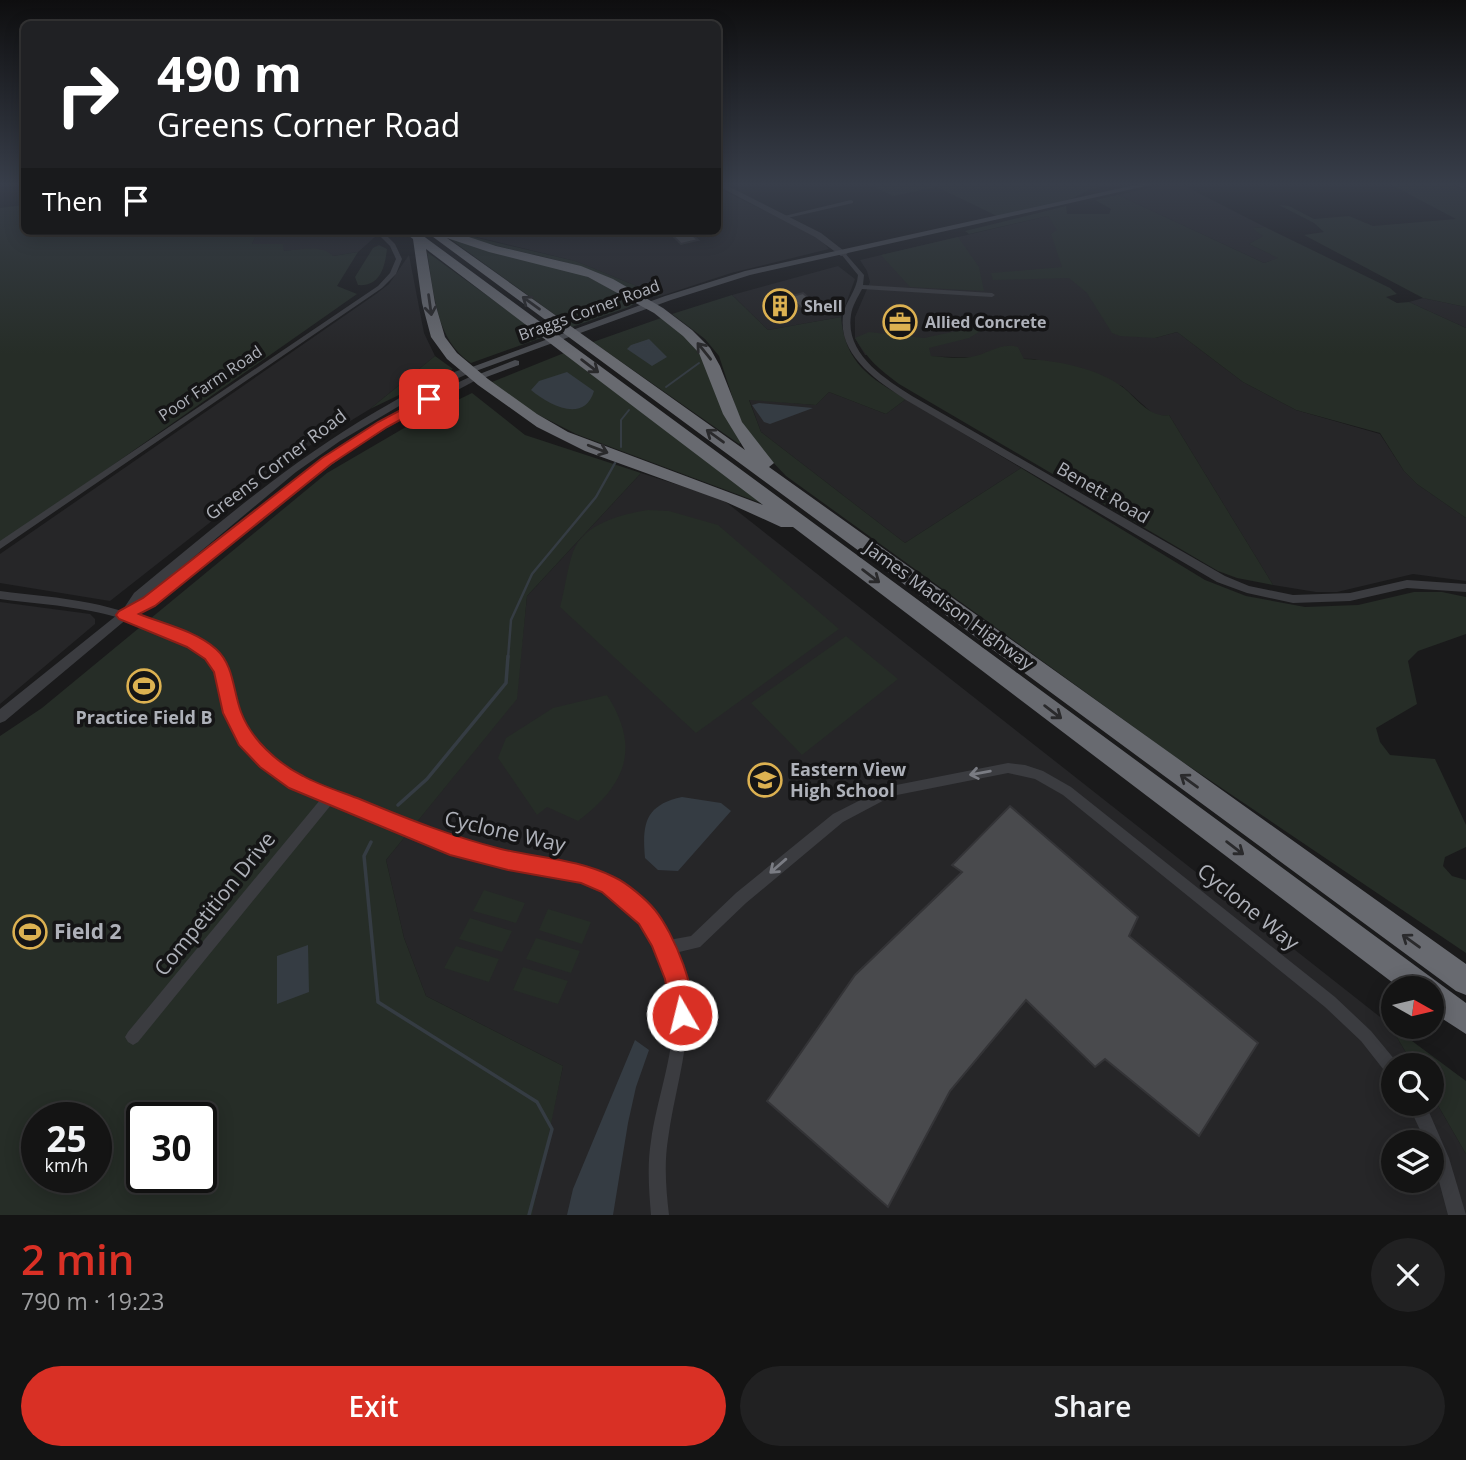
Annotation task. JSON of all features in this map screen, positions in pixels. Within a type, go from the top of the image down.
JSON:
[{"type":"highway","points":[[420,240],[433,322],[438,337],[445,348],[473,374],[520,410],[564,436],[735,500],[783,521],[841,553]]},
{"type":"highway","name":"James Madison Highway","points":[[428,240],[1407,976]]},
{"type":"highway","name":"James Madison Highway","points":[[429,240],[830,519],[1466,981]]},
{"type":"highway","points":[[466,240],[579,270],[617,286],[692,337],[712,359],[727,408],[748,444],[830,519]]},
{"type":"highway","points":[[1444,1004],[1466,1020]]},
{"type":"main road","name":"Braggs Corner Road","points":[[473,374],[748,273],[828,254],[844,254],[907,240]]},
{"type":"main road","name":"Braggs Corner Road","points":[[653,308],[675,305],[762,277],[835,259],[844,254]]},
{"type":"main road","points":[[675,305],[699,292],[744,278],[748,273]]},
{"type":"street","name":"Poor Farm Road","points":[[0,546],[380,287],[393,274],[399,259],[393,245],[387,240]]},
{"type":"street","points":[[826,240],[859,270],[860,287],[992,295]]},
{"type":"street","name":"Benett Road","points":[[860,287],[848,312],[848,331],[859,357],[878,377],[909,398],[1221,579],[1247,589],[1293,599],[1350,597],[1407,584],[1466,588]]},
{"type":"street","name":"Greens Corner Road","points":[[0,717],[124,615],[149,602],[338,452],[473,374]]},
{"type":"street","points":[[0,595],[87,606],[124,615]]},
{"type":"street","name":"Cyclone Way","points":[[124,615],[193,642],[211,655],[222,671],[238,726],[256,751],[280,772],[329,797],[450,846],[582,873],[609,885],[646,916],[665,948],[677,979],[682,1015],[680,1048],[661,1129],[656,1169],[660,1215]]},
{"type":"street","name":"Cyclone Way","points":[[665,948],[695,942],[811,837],[838,818],[890,791],[1008,768],[1026,770],[1046,776],[1067,791],[1331,1002],[1381,1054]]},
{"type":"street","name":"Competition Drive","points":[[133,1037],[329,797]]},
{"type":"street","points":[[1423,1116],[1449,1176],[1457,1215]]},
{"type":"shaded area","points":[[0,240],[254,240],[252,244],[283,244],[284,251],[316,249],[333,256],[358,252],[337,286],[357,294],[0,544]]},
{"type":"shaded area","points":[[254,240],[372,240],[358,252],[333,256],[318,249],[284,251],[252,244]]},
{"type":"shaded area","points":[[451,240],[580,273],[637,302],[572,327]]},
{"type":"shaded area","points":[[475,240],[575,261],[661,296],[644,295],[578,266]]},
{"type":"shaded area","points":[[488,240],[820,240],[829,249],[731,273],[661,296],[575,261]]},
{"type":"shaded area","points":[[946,240],[960,240],[979,267],[984,291],[910,287],[881,255]]},
{"type":"shaded area","points":[[947,240],[1069,240],[1155,338],[1177,332],[1243,382],[1296,410],[1380,434],[1404,471],[1417,484],[1466,518],[1466,581],[1413,574],[1337,592],[1316,592],[1273,585],[1169,415],[1159,416],[1151,412],[1122,386],[1034,359],[865,355],[855,338],[855,317],[870,282],[860,260]]},
{"type":"shaded area","points":[[1053,240],[1214,240],[1264,263],[1278,258],[1249,244],[1257,240],[1291,240],[1390,288],[1397,294],[1386,297],[1397,303],[1409,302],[1466,328],[1466,518],[1417,484],[1404,471],[1380,433],[1296,410],[1243,382],[1177,332],[1155,338],[1112,333],[1087,293],[1069,278],[993,280],[991,273],[1062,267]]},
{"type":"shaded area","points":[[1214,240],[1257,240],[1249,244],[1279,258],[1264,263]]},
{"type":"shaded area","points":[[1313,240],[1466,240],[1466,307],[1423,298]]},
{"type":"shaded area","points":[[379,245],[387,249],[380,274],[372,283],[358,285],[355,277],[373,248]]},
{"type":"shaded area","points":[[427,252],[544,337],[471,363],[459,353],[443,328]]},
{"type":"shaded area","points":[[409,255],[424,333],[435,356],[370,409],[301,451],[110,601],[0,583],[0,554],[376,294],[389,284]]},
{"type":"shaded area","points":[[838,266],[855,279],[841,317],[768,330],[732,295]]},
{"type":"shaded area","points":[[732,295],[768,330],[841,317],[843,333],[854,358],[881,384],[906,399],[886,414],[829,392],[816,405],[749,400],[761,432],[905,543],[1021,468],[1205,580],[1246,596],[1305,607],[1358,605],[1414,592],[1442,592],[1466,597],[1466,634],[1418,651],[1408,661],[1417,704],[1376,728],[1380,742],[1390,755],[1435,759],[1466,825],[1466,847],[1445,857],[1443,866],[1452,876],[1466,880],[1466,953],[1174,756],[786,476],[750,438],[738,414],[719,356],[705,339],[672,314]]},
{"type":"shaded area","points":[[1423,298],[1466,307],[1466,328],[1409,302]]},
{"type":"shaded area","points":[[661,318],[690,341],[705,358],[715,378],[729,422],[742,442],[739,444],[593,342]]},
{"type":"shaded area","points":[[971,328],[986,328],[969,338],[929,348],[931,356],[966,358],[1000,347],[1018,347],[1024,359],[1063,363],[1102,375],[1124,388],[1150,411],[1169,415],[1273,585],[1218,571],[899,384],[874,364],[855,338],[869,332],[924,338]]},
{"type":"shaded area","points":[[649,339],[667,357],[652,366],[627,349]]},
{"type":"shaded area","points":[[564,353],[766,505],[576,434],[529,410],[492,382]]},
{"type":"shaded area","points":[[435,356],[453,369],[370,409]]},
{"type":"shaded area","points":[[567,372],[594,391],[582,407],[574,409],[556,406],[531,390],[539,381]]},
{"type":"shaded area","points":[[829,392],[886,414],[906,399],[1021,468],[905,543],[761,432],[749,399],[816,405]]},
{"type":"shaded area","points":[[472,393],[525,435],[641,473],[527,596],[517,699],[386,860],[404,938],[426,996],[563,1066],[532,1215],[0,1215],[0,736],[42,708],[327,473],[423,417]]},
{"type":"shaded area","points":[[759,403],[813,408],[770,424],[764,422],[752,405]]},
{"type":"shaded area","name":"Eastern View High School","points":[[641,473],[722,499],[1381,1018],[1381,1040],[1399,1040],[1406,1053],[1381,1053],[1381,1116],[1444,1116],[1466,1154],[1466,1215],[530,1215],[563,1066],[426,996],[404,938],[386,860],[516,699],[527,596]]},
{"type":"shaded area","points":[[648,510],[669,511],[718,525],[839,629],[696,733],[560,607],[569,565],[578,542],[605,522]]},
{"type":"shaded area","points":[[0,602],[90,614],[95,619],[95,624],[0,704]]},
{"type":"shaded area","points":[[846,636],[898,679],[802,755],[751,703]]},
{"type":"shaded area","points":[[607,695],[624,732],[623,764],[617,779],[608,794],[578,821],[547,807],[537,815],[498,758],[506,738],[553,708]]},
{"type":"shaded area","points":[[682,797],[721,803],[731,811],[678,871],[658,870],[645,858],[644,835],[648,818],[660,805]]},
{"type":"shaded area","points":[[484,890],[525,903],[516,923],[473,911]]},
{"type":"shaded area","points":[[548,909],[591,922],[582,944],[539,930]]},
{"type":"shaded area","points":[[470,918],[512,931],[502,952],[459,939]]},
{"type":"shaded area","points":[[536,938],[580,951],[571,973],[526,959]]},
{"type":"shaded area","points":[[308,945],[309,992],[277,1004],[277,956]]},
{"type":"shaded area","points":[[456,946],[499,959],[489,982],[444,968]]},
{"type":"shaded area","points":[[523,967],[568,981],[558,1004],[513,990]]},
{"type":"shaded area","points":[[635,1040],[649,1050],[636,1087],[628,1123],[613,1215],[567,1215],[573,1189]]},
{"type":"shaded area","points":[[1399,1040],[1411,1040],[1428,1053],[1406,1053]]},
{"type":"shaded area","points":[[1444,1065],[1466,1081],[1466,1154],[1444,1116]]},
{"type":"building","points":[[677,240],[698,240],[681,244]]},
{"type":"building","points":[[803,293],[819,307],[803,309],[789,297]]},
{"type":"building","points":[[1010,806],[1138,917],[1129,936],[1258,1043],[1199,1136],[1105,1059],[1095,1067],[1026,1000],[950,1091],[888,1207],[767,1101],[855,975],[962,872],[952,865]]},
{"type":"waterway","points":[[666,387],[699,363]]},
{"type":"waterway","points":[[621,447],[621,420],[629,410]]},
{"type":"waterway","points":[[508,658],[511,620],[532,574],[596,497],[615,463]]},
{"type":"waterway","points":[[398,805],[427,779],[506,683],[508,656]]},
{"type":"waterway","points":[[371,842],[364,856],[378,1002],[537,1102],[552,1129],[529,1215]]},
{"type":"place","name":"Shell","points":[[780,306]]},
{"type":"place","name":"Allied Concrete","points":[[900,322]]},
{"type":"place","name":"Practice Field B","points":[[144,686]]},
{"type":"place","name":"Eastern View High School","points":[[765,780]]},
{"type":"place","name":"Field 2","points":[[30,932]]},
{"type":"route","points":[[429,399],[361,437],[326,461],[149,602],[124,615],[193,642],[211,655],[222,671],[232,713],[246,739],[266,761],[295,782],[391,824],[450,846],[582,873],[609,885],[646,916],[660,939],[670,957],[677,979],[682,1015]]}]
